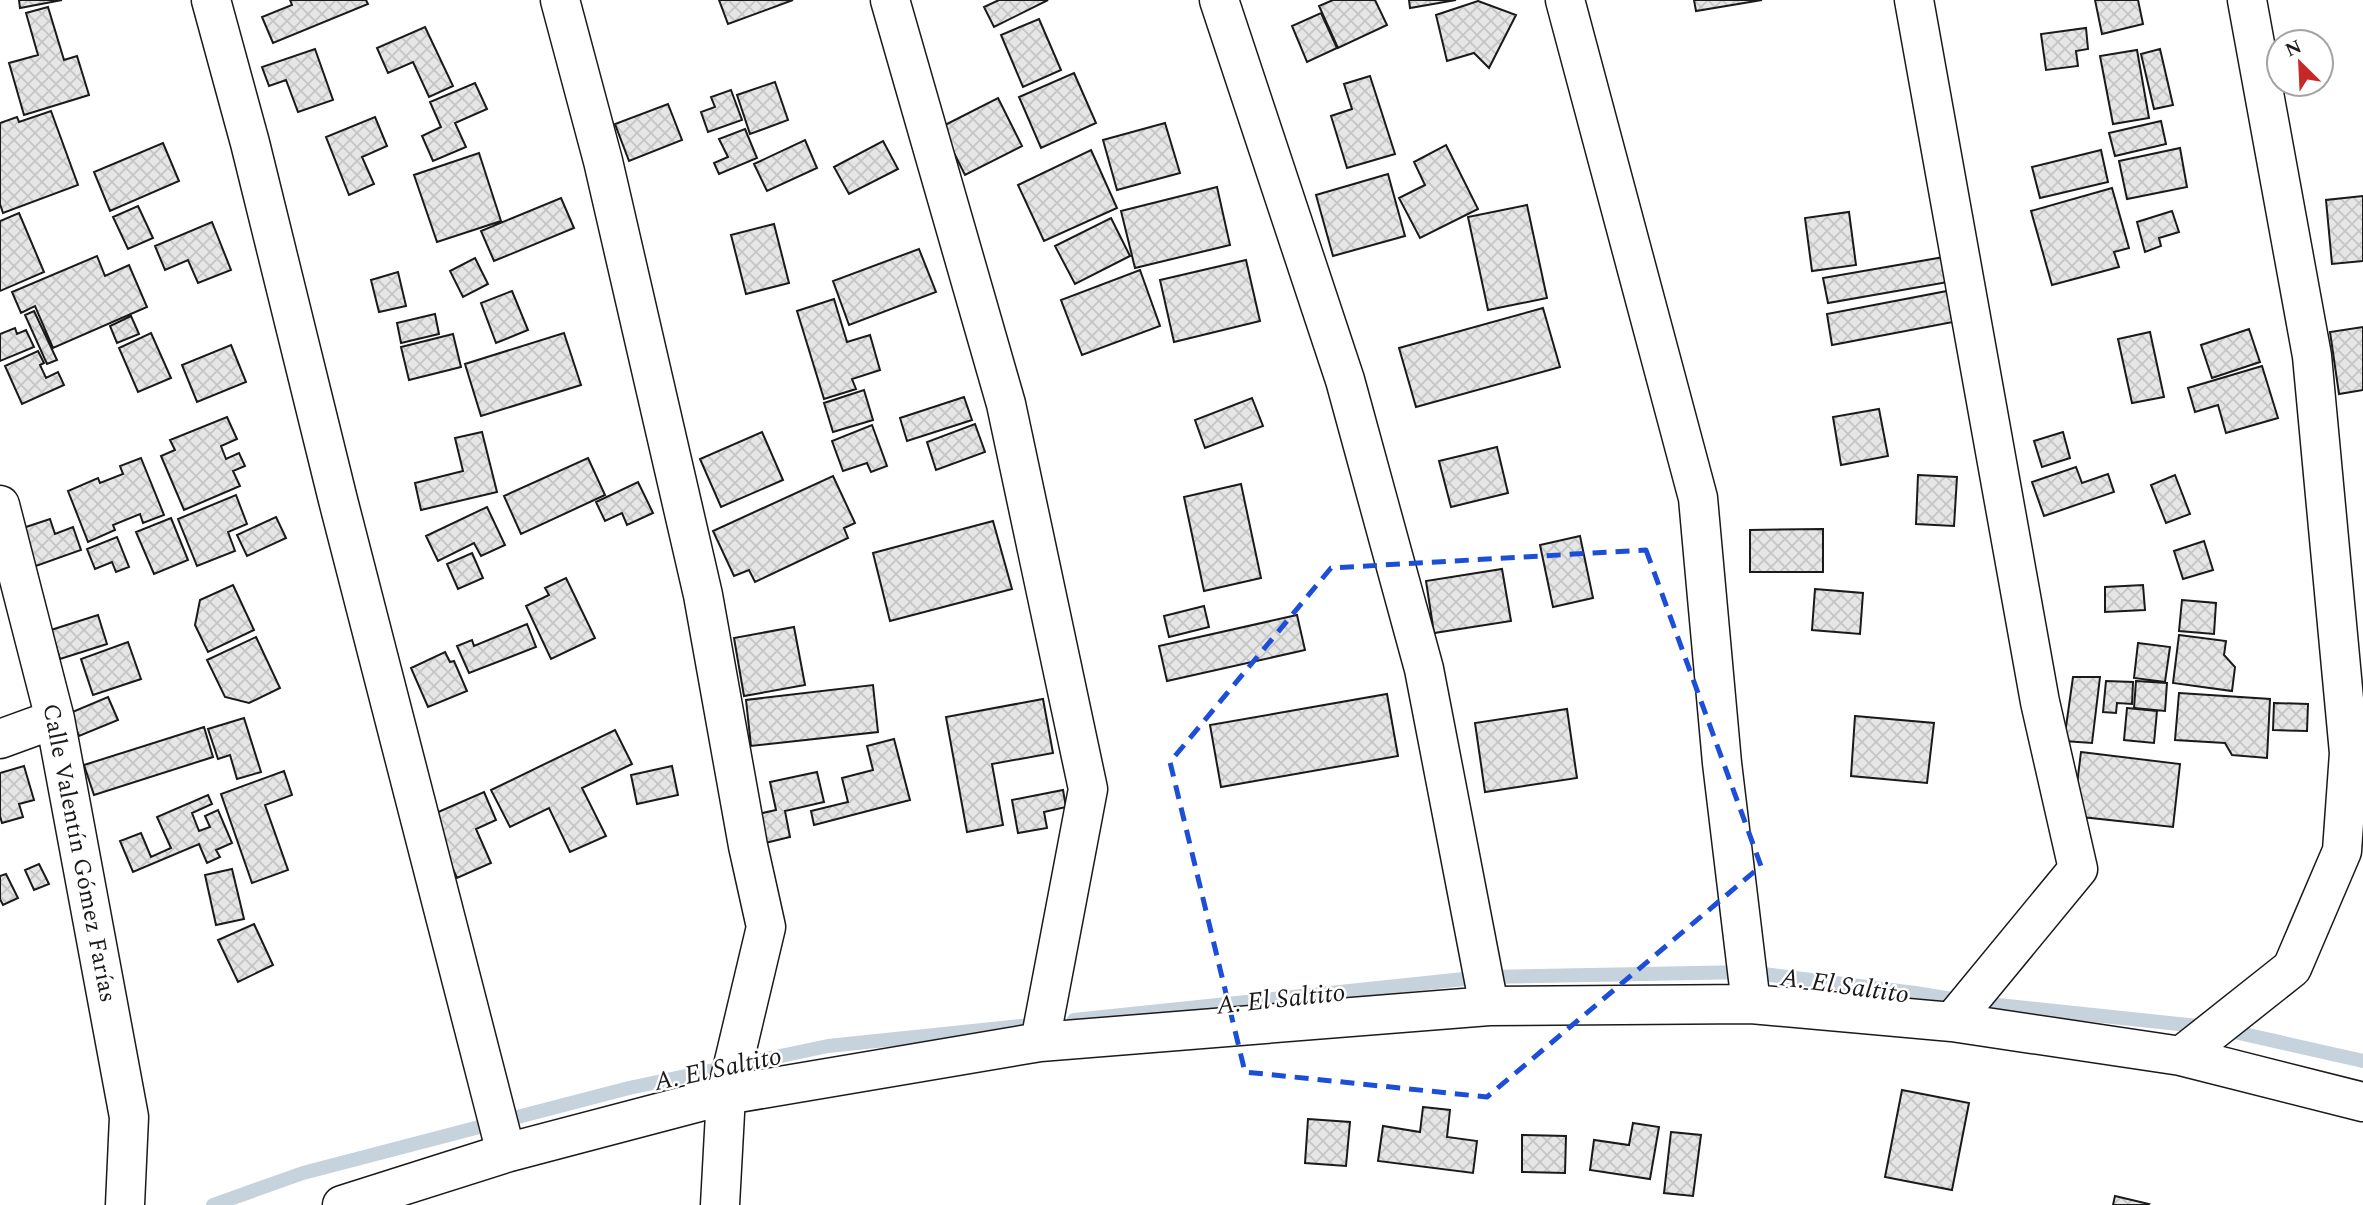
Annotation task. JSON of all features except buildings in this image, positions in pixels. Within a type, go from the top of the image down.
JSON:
[{"type":"street","points":[[211,0],[250,143],[341,514],[506,1153]]},
{"type":"street","points":[[560,0],[603,161],[703,595],[748,846],[766,928],[726,1095],[720,1205]]},
{"type":"street","points":[[890,0],[1006,404],[1088,789],[1040,1042]]},
{"type":"street","points":[[1219,0],[1345,380],[1420,656],[1489,1006]]},
{"type":"street","points":[[1565,0],[1698,498],[1722,763],[1751,1004]]},
{"type":"street","points":[[1914,0],[2040,702],[2078,869],[1952,1023]]},
{"type":"street","points":[[2181,1056],[2292,968],[2342,851],[2349,753],[2312,356],[2248,0]]},
{"type":"street","name":"Calle Valentín Gómez Farías","points":[[0,505],[55,719],[129,1117],[125,1205]]},
{"type":"street","points":[[0,739],[55,719]]},
{"type":"street","points":[[342,1205],[506,1153],[726,1095],[1040,1042],[1489,1006],[1751,1004],[1952,1023],[2181,1056],[2363,1102]]},
{"type":"highlighted area","points":[[1646,550],[1761,866],[1487,1097],[1245,1072],[1170,762],[1331,568]]},
{"type":"waterway","name":"A. El Saltito","points":[[1074,1020],[1483,977],[1747,972],[1970,1002],[2217,1028],[2363,1061]]},
{"type":"waterway","name":"A. El Saltito","points":[[213,1205],[303,1173],[629,1088],[828,1046],[1040,1024]]}]
